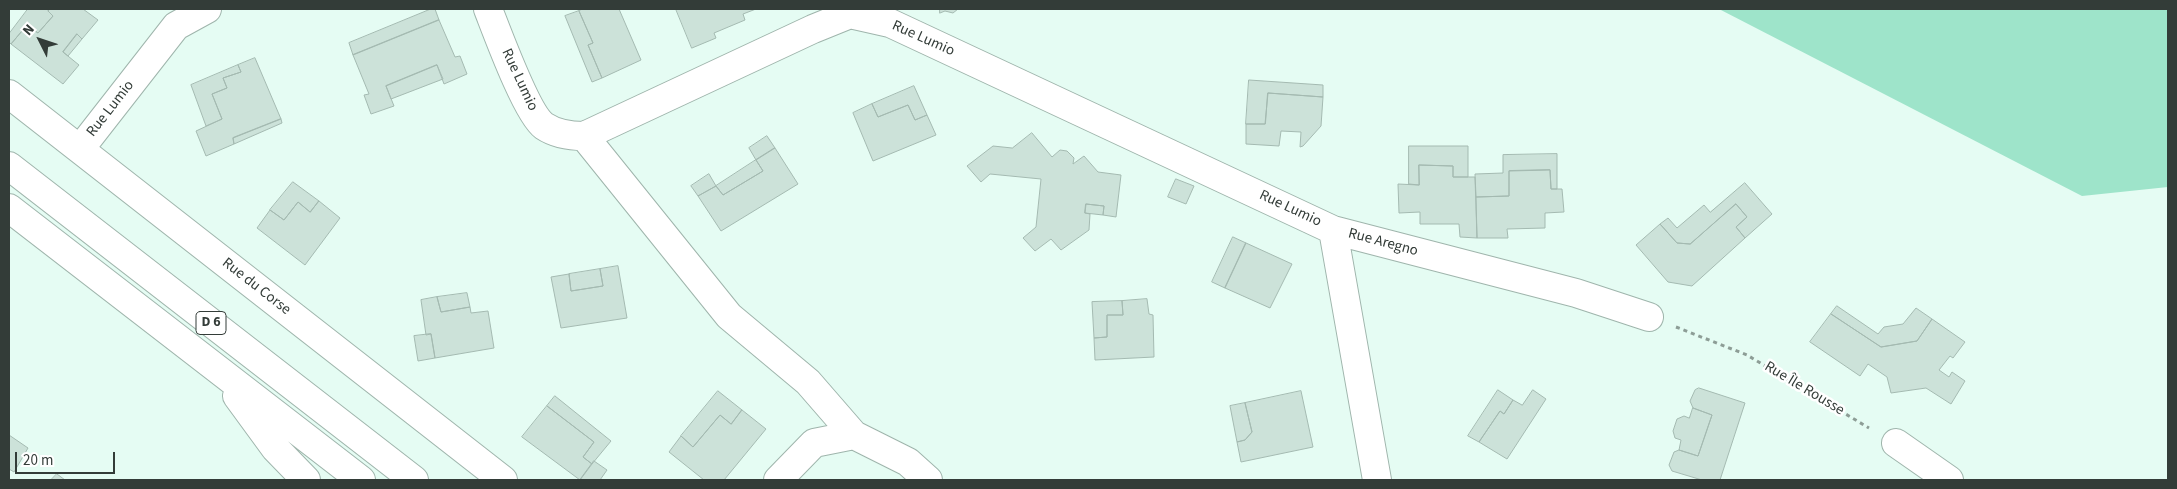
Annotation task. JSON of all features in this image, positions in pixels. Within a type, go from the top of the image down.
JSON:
[{"type":"street","name":"Rue Lumio","points":[[80,149],[176,26],[207,9]]},
{"type":"street","name":"Rue Lumio","points":[[488,9],[526,100],[543,125],[567,136],[584,136],[813,29],[850,14],[890,23],[1334,230]]},
{"type":"street","name":"Rue du Corse","points":[[9,94],[503,480]]},
{"type":"street","points":[[584,136],[730,316],[808,382],[854,435],[908,462],[928,480]]},
{"type":"street","name":"D 6","points":[[9,166],[414,480]]},
{"type":"street","name":"D 6","points":[[9,208],[360,480]]},
{"type":"street","name":"Rue Aregno","points":[[1377,480],[1334,230],[1576,293],[1649,317]]},
{"type":"street","points":[[218,370],[275,448],[306,480]]},
{"type":"street","points":[[778,480],[814,443],[854,435]]},
{"type":"street","points":[[1896,444],[1949,480]]},
{"type":"path","name":"Rue Île Rousse","points":[[1649,317],[1747,355],[1896,444]]},
{"type":"green space","points":[[1719,9],[2168,9],[2168,187],[2082,196]]},
{"type":"building","points":[[28,9],[50,9],[48,11],[53,16],[38,33],[27,25],[11,44],[9,42],[9,34]]},
{"type":"building","points":[[50,9],[83,9],[98,20],[82,39],[77,34],[63,52],[79,65],[63,84],[11,44],[27,25],[38,33],[53,16],[48,11]]},
{"type":"building","points":[[435,9],[439,20],[353,55],[349,43]]},
{"type":"building","points":[[583,9],[619,9],[641,60],[602,78],[588,45],[593,43],[579,11]]},
{"type":"building","points":[[676,9],[756,9],[743,14],[745,20],[714,33],[716,38],[692,48]]},
{"type":"building","points":[[940,9],[958,9],[953,13],[945,11],[940,13]]},
{"type":"building","points":[[579,11],[593,43],[588,45],[602,78],[592,82],[565,16]]},
{"type":"building","points":[[439,20],[455,57],[460,56],[467,74],[444,84],[437,65],[386,86],[394,106],[371,114],[364,95],[369,94],[353,55]]},
{"type":"building","points":[[77,34],[82,39],[68,56],[63,52]]},
{"type":"building","points":[[255,58],[281,119],[233,138],[234,144],[206,156],[196,131],[222,119],[212,94],[227,88],[223,78],[241,72],[238,65]]},
{"type":"building","points":[[238,65],[241,72],[223,78],[227,88],[212,94],[222,119],[206,126],[191,85]]},
{"type":"building","points":[[437,65],[443,79],[391,99],[386,86]]},
{"type":"building","points":[[1249,80],[1323,85],[1323,97],[1268,93],[1265,124],[1246,124]]},
{"type":"building","points":[[914,86],[927,115],[915,120],[908,105],[878,117],[872,104]]},
{"type":"building","points":[[1268,93],[1323,97],[1321,126],[1303,146],[1300,147],[1301,132],[1281,131],[1279,146],[1246,144],[1246,124],[1265,124]]},
{"type":"building","points":[[872,104],[878,117],[908,105],[915,120],[927,115],[936,135],[873,161],[853,113]]},
{"type":"building","points":[[281,119],[282,123],[234,144],[233,138]]},
{"type":"building","points":[[1032,133],[1052,157],[1060,150],[1067,151],[1074,158],[1073,164],[1084,156],[1098,172],[1121,175],[1116,217],[1103,215],[1104,206],[1086,204],[1085,213],[1090,214],[1089,230],[1061,250],[1051,239],[1035,251],[1023,238],[1036,227],[1041,179],[990,174],[981,182],[967,166],[993,146],[1012,148]]},
{"type":"building","points":[[767,136],[775,148],[756,160],[749,148]]},
{"type":"building","points":[[1409,146],[1468,146],[1468,177],[1453,177],[1453,166],[1419,165],[1419,185],[1409,184]]},
{"type":"building","points":[[775,148],[798,184],[721,231],[698,196],[716,186],[723,195],[763,171],[756,160]]},
{"type":"building","points":[[1557,154],[1557,189],[1551,189],[1550,170],[1509,171],[1509,196],[1476,197],[1475,174],[1503,173],[1503,155]]},
{"type":"building","points":[[756,160],[763,171],[723,195],[716,186]]},
{"type":"building","points":[[1419,165],[1453,166],[1453,177],[1475,177],[1477,238],[1460,237],[1459,224],[1420,224],[1420,212],[1399,213],[1398,184],[1419,185]]},
{"type":"building","points":[[1550,170],[1551,189],[1562,189],[1564,212],[1545,213],[1545,228],[1507,229],[1508,238],[1477,238],[1476,197],[1509,196],[1509,171]]},
{"type":"building","points":[[709,174],[716,186],[698,196],[691,186]]},
{"type":"building","points":[[1176,179],[1194,186],[1186,204],[1168,197]]},
{"type":"building","points":[[293,182],[319,201],[310,212],[298,202],[284,220],[270,210]]},
{"type":"building","points":[[1745,183],[1772,214],[1745,238],[1736,227],[1747,217],[1736,204],[1690,244],[1677,243],[1660,224],[1668,218],[1677,228],[1704,205],[1710,212]]},
{"type":"building","points":[[319,201],[340,218],[305,265],[257,228],[270,210],[284,220],[298,202],[310,212]]},
{"type":"building","points":[[1086,204],[1104,206],[1103,215],[1085,213]]},
{"type":"building","points":[[1736,204],[1747,217],[1736,227],[1745,238],[1692,286],[1668,282],[1636,245],[1660,224],[1677,243],[1690,244]]},
{"type":"building","points":[[1233,237],[1246,243],[1225,288],[1212,282]]},
{"type":"building","points":[[1246,243],[1292,264],[1270,308],[1225,288]]},
{"type":"building","points":[[618,266],[627,318],[561,328],[551,277],[569,274],[571,291],[603,286],[600,269]]},
{"type":"building","points":[[600,269],[603,286],[571,291],[569,274]]},
{"type":"building","points":[[467,293],[470,307],[441,312],[437,297]]},
{"type":"building","points":[[437,297],[441,312],[470,307],[471,313],[488,311],[494,348],[435,358],[431,334],[426,335],[421,300]]},
{"type":"building","points":[[1147,299],[1149,314],[1153,315],[1154,357],[1095,360],[1094,338],[1107,337],[1107,315],[1123,315],[1122,301]]},
{"type":"building","points":[[1122,301],[1123,315],[1107,315],[1107,337],[1094,338],[1092,302]]},
{"type":"building","points":[[1837,306],[1878,334],[1884,327],[1903,324],[1916,308],[1932,319],[1917,341],[1881,347],[1831,314]]},
{"type":"building","points":[[1831,314],[1881,347],[1917,341],[1932,319],[1965,342],[1953,358],[1950,356],[1939,370],[1949,377],[1952,372],[1965,381],[1951,404],[1926,388],[1891,393],[1887,377],[1868,364],[1860,376],[1810,342]]},
{"type":"building","points":[[431,334],[435,358],[418,361],[414,336]]},
{"type":"building","points":[[1699,388],[1745,403],[1720,480],[1702,480],[1672,471],[1669,465],[1674,452],[1679,450],[1698,456],[1712,415],[1693,408],[1690,401],[1695,390]]},
{"type":"building","points":[[1498,390],[1513,400],[1504,414],[1500,411],[1479,442],[1468,436]]},
{"type":"building","points":[[1533,390],[1546,399],[1507,459],[1479,442],[1500,411],[1504,414],[1513,400],[1522,405]]},
{"type":"building","points":[[718,391],[742,410],[731,424],[720,415],[693,447],[681,436]]},
{"type":"building","points":[[1301,391],[1313,447],[1241,462],[1237,442],[1245,440],[1252,432],[1245,403]]},
{"type":"building","points":[[555,396],[611,441],[592,464],[583,457],[594,442],[547,406]]},
{"type":"building","points":[[1245,403],[1252,432],[1245,440],[1237,442],[1230,406]]},
{"type":"building","points":[[547,406],[594,442],[583,457],[592,464],[580,480],[522,437]]},
{"type":"building","points":[[1693,408],[1712,415],[1698,456],[1679,450],[1681,440],[1675,438],[1673,431],[1677,419],[1684,416],[1689,418]]},
{"type":"building","points":[[742,410],[766,429],[724,480],[704,480],[669,452],[681,436],[693,447],[720,415],[731,424]]},
{"type":"building","points":[[9,435],[28,448],[14,472],[9,469]]},
{"type":"building","points":[[594,461],[607,470],[600,480],[580,480]]},
{"type":"building","points":[[57,474],[65,480],[51,480]]}]
